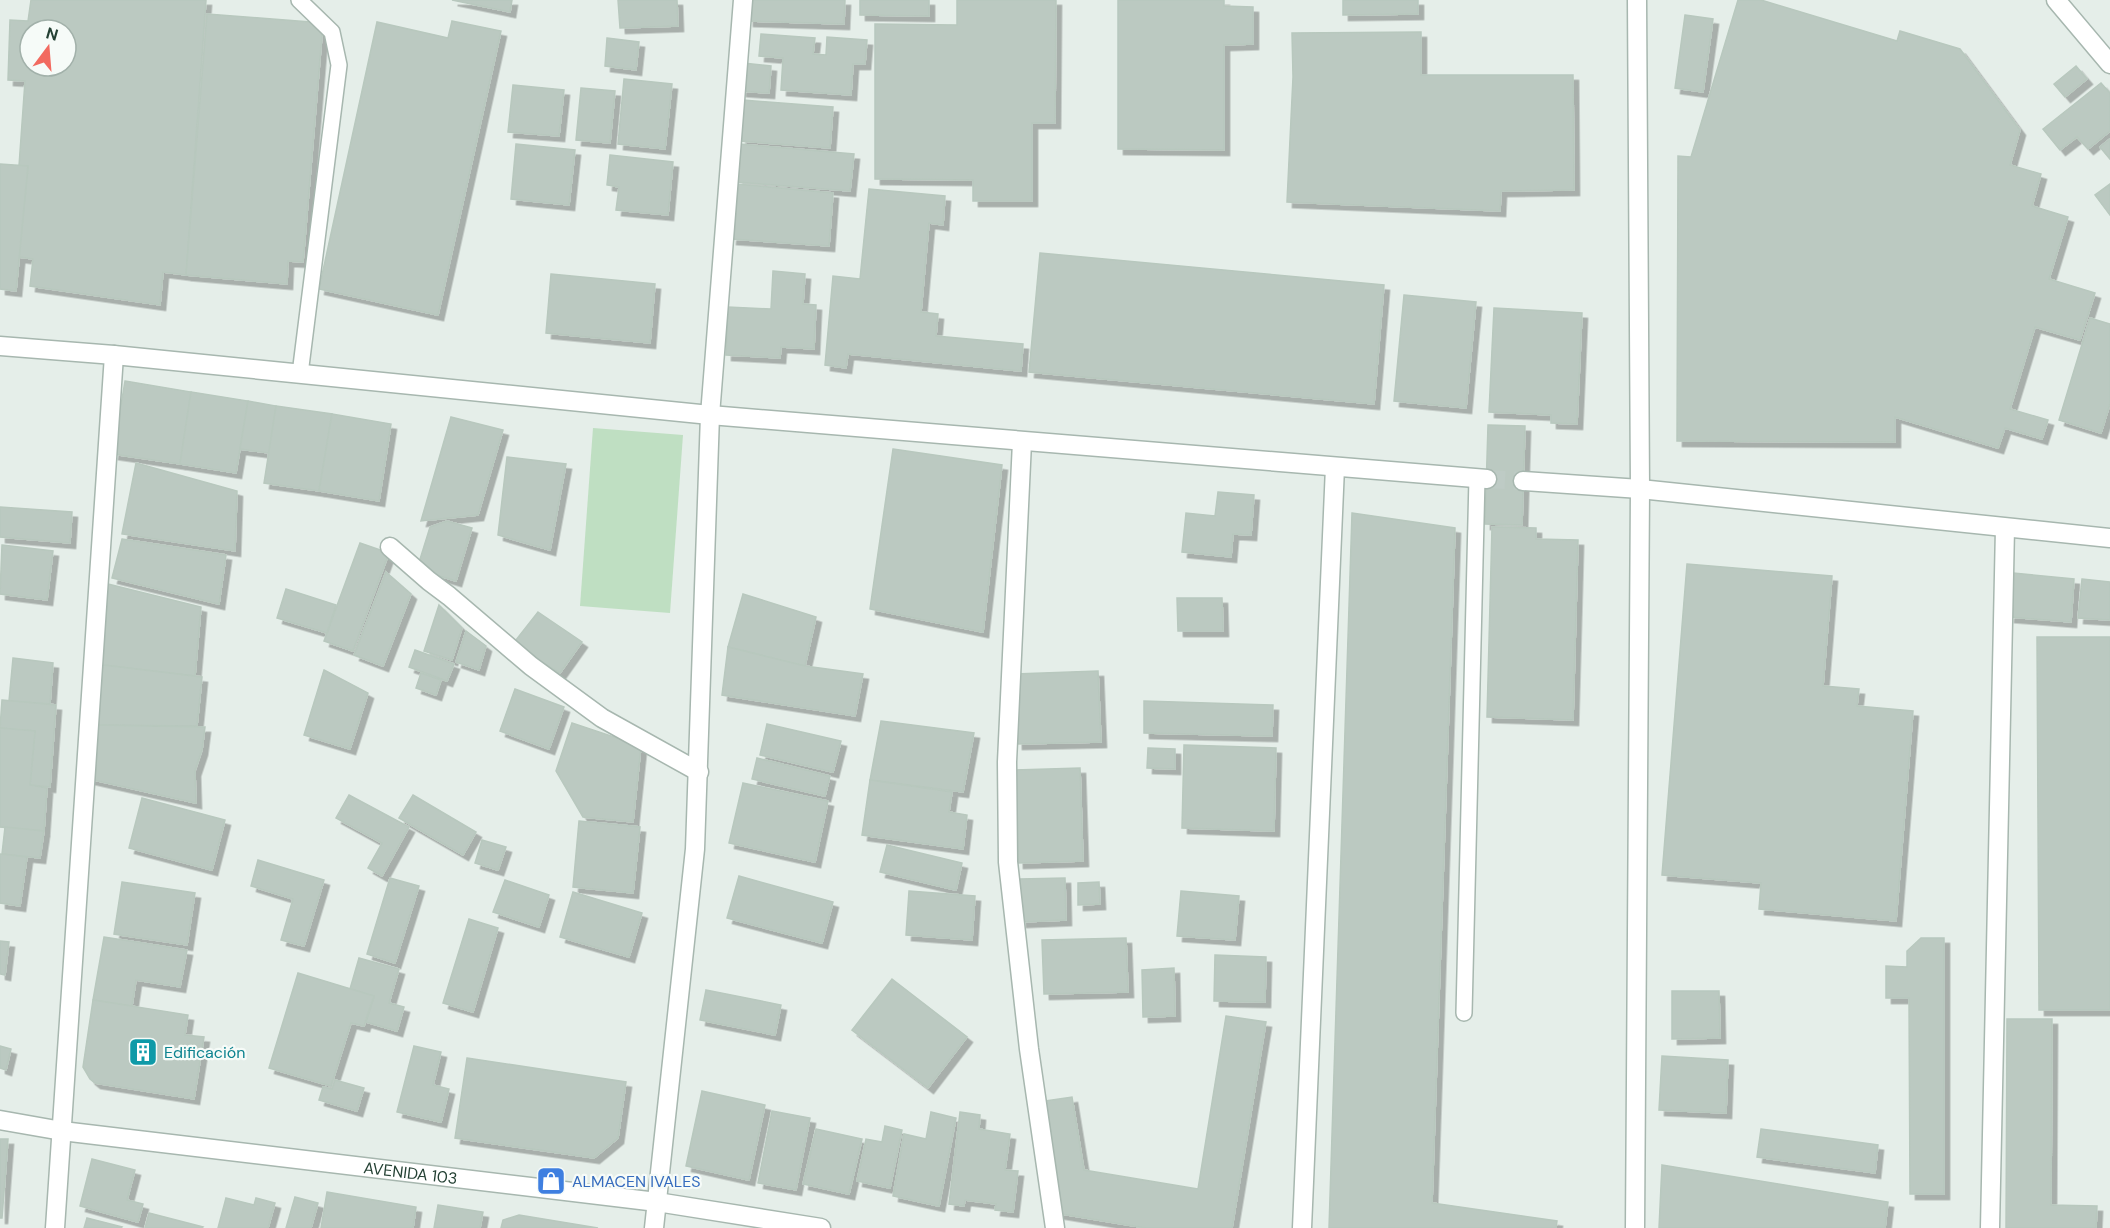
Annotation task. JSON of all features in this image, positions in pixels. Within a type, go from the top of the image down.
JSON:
[{"type":"street","points":[[654,1228],[695,849],[710,416],[743,0]]},
{"type":"street","points":[[1635,1228],[1640,489],[1637,0]]},
{"type":"street","points":[[2056,0],[2110,64]]},
{"type":"street","points":[[0,345],[710,416],[1482,478]]},
{"type":"street","points":[[55,1228],[114,355]]},
{"type":"street","points":[[1022,442],[1007,762],[1008,862],[1029,1049],[1056,1228]]},
{"type":"street","points":[[1302,1228],[1335,467]]},
{"type":"street","points":[[1523,481],[1640,489],[2110,538]]},
{"type":"street","points":[[1990,1228],[2005,528]]},
{"type":"street","points":[[390,547],[531,666],[602,718],[699,772]]},
{"type":"street","name":"AVENIDA 103","points":[[0,1120],[62,1131],[657,1202],[821,1228]]},
{"type":"lane","points":[[299,0],[332,32],[339,65],[300,374]]},
{"type":"lane","points":[[1464,1013],[1482,478]]},
{"type":"green space","points":[[593,428],[683,435],[670,613],[580,606]]},
{"type":"building","points":[[31,0],[206,0],[186,275],[163,272],[160,305],[30,286],[33,259],[19,257],[28,166],[19,166],[25,81],[8,80],[10,20],[18,20],[18,78],[78,78],[78,18],[28,18]]},
{"type":"building","points":[[452,0],[512,0],[510,12]]},
{"type":"building","points":[[618,0],[677,0],[678,26],[620,28]]},
{"type":"building","points":[[748,0],[845,0],[844,24],[748,21]]},
{"type":"building","points":[[860,0],[929,0],[929,16],[860,15]]},
{"type":"building","points":[[957,0],[1056,0],[1055,123],[1032,123],[1032,201],[973,201],[973,180],[875,179],[875,24],[957,25]]},
{"type":"building","points":[[1118,0],[1224,0],[1224,6],[1253,7],[1253,44],[1224,45],[1224,150],[1118,149]]},
{"type":"building","points":[[1343,0],[1418,0],[1418,14],[1343,15]]},
{"type":"building","points":[[1738,0],[1761,0],[1897,41],[1900,31],[1960,49],[2020,130],[2010,165],[2041,174],[2032,206],[2068,217],[2049,279],[2095,293],[2080,340],[2035,327],[2010,409],[2048,420],[2042,439],[2005,428],[1998,448],[1895,417],[1895,442],[1677,441],[1678,156],[1691,157]]},
{"type":"building","points":[[207,14],[323,23],[303,262],[288,261],[287,284],[186,275]]},
{"type":"building","points":[[1685,15],[1713,19],[1703,92],[1675,88]]},
{"type":"building","points":[[452,21],[501,31],[438,315],[319,289],[377,22],[448,38]]},
{"type":"building","points":[[1421,32],[1421,75],[1573,75],[1574,190],[1501,191],[1500,211],[1287,202],[1293,77],[1292,33]]},
{"type":"building","points":[[761,34],[815,38],[813,54],[826,55],[827,37],[867,40],[865,64],[853,64],[851,95],[781,90],[783,58],[759,56]]},
{"type":"building","points":[[607,38],[639,42],[636,70],[605,66]]},
{"type":"building","points":[[743,63],[771,66],[769,93],[741,91]]},
{"type":"building","points":[[2076,66],[2087,79],[2065,97],[2054,84]]},
{"type":"building","points":[[624,79],[672,84],[665,149],[618,144]]},
{"type":"building","points":[[2101,83],[2110,93],[2110,131],[2088,149],[2077,137],[2060,150],[2043,129]]},
{"type":"building","points":[[513,85],[564,90],[559,136],[508,132]]},
{"type":"building","points":[[581,88],[615,91],[610,143],[576,140]]},
{"type":"building","points":[[743,100],[833,107],[830,148],[740,141]]},
{"type":"building","points":[[2110,139],[2110,159],[2100,147]]},
{"type":"building","points":[[516,144],[575,150],[569,205],[511,199]]},
{"type":"building","points":[[739,144],[854,154],[850,191],[737,182]]},
{"type":"building","points":[[610,155],[673,162],[668,215],[616,210],[619,187],[607,185]]},
{"type":"building","points":[[0,164],[28,166],[16,291],[0,289]]},
{"type":"building","points":[[736,184],[833,193],[829,246],[731,239]]},
{"type":"building","points":[[2110,184],[2110,215],[2095,195]]},
{"type":"building","points":[[869,189],[945,196],[943,225],[929,223],[921,312],[938,314],[936,336],[1023,344],[1021,371],[848,354],[846,368],[825,365],[833,276],[860,279]]},
{"type":"building","points":[[1040,253],[1384,285],[1374,404],[1029,372]]},
{"type":"building","points":[[773,271],[805,274],[803,304],[816,305],[814,349],[781,347],[780,358],[726,355],[728,307],[771,309]]},
{"type":"building","points":[[551,274],[655,284],[650,343],[546,333]]},
{"type":"building","points":[[1404,295],[1476,302],[1466,408],[1394,401]]},
{"type":"building","points":[[1494,308],[1582,313],[1577,424],[1551,423],[1551,415],[1489,412]]},
{"type":"building","points":[[2090,318],[2110,324],[2110,404],[2101,433],[2059,420]]},
{"type":"building","points":[[125,381],[191,392],[180,464],[113,454]]},
{"type":"building","points":[[191,392],[248,401],[236,473],[180,464]]},
{"type":"building","points":[[248,401],[276,406],[269,453],[240,449]]},
{"type":"building","points":[[276,406],[332,414],[319,491],[264,483]]},
{"type":"building","points":[[332,414],[391,424],[379,501],[319,491]]},
{"type":"building","points":[[451,417],[503,430],[478,515],[421,521]]},
{"type":"building","points":[[1488,425],[1525,426],[1522,525],[1485,524]]},
{"type":"building","points":[[893,449],[1002,465],[983,632],[870,609]]},
{"type":"building","points":[[507,457],[566,464],[550,550],[498,535]]},
{"type":"building","points":[[136,463],[237,491],[235,551],[122,534]]},
{"type":"building","points":[[1218,492],[1254,495],[1251,535],[1233,534],[1231,557],[1182,552],[1186,513],[1215,516]]},
{"type":"building","points":[[0,507],[72,512],[70,543],[0,537]]},
{"type":"building","points":[[1352,513],[1455,528],[1432,1203],[1557,1221],[1556,1228],[1329,1228]]},
{"type":"building","points":[[447,521],[472,528],[456,581],[417,569],[430,527]]},
{"type":"building","points":[[1492,527],[1536,528],[1536,539],[1578,540],[1573,720],[1487,717]]},
{"type":"building","points":[[122,539],[226,555],[219,604],[112,578]]},
{"type":"building","points":[[360,543],[389,553],[353,651],[324,641]]},
{"type":"building","points":[[2,545],[53,551],[47,600],[0,594]]},
{"type":"building","points":[[1687,564],[1832,576],[1823,686],[1859,689],[1857,706],[1913,711],[1896,921],[1759,909],[1761,883],[1662,875]]},
{"type":"building","points":[[386,572],[411,594],[383,666],[354,655]]},
{"type":"building","points":[[2013,573],[2074,579],[2071,622],[2009,617]]},
{"type":"building","points":[[2082,579],[2110,582],[2110,620],[2078,618]]},
{"type":"building","points":[[104,583],[201,607],[195,676],[95,664]]},
{"type":"building","points":[[286,589],[336,605],[327,633],[277,618]]},
{"type":"building","points":[[743,594],[816,617],[805,666],[728,647]]},
{"type":"building","points":[[1177,598],[1222,598],[1223,631],[1178,631]]},
{"type":"building","points":[[439,605],[462,628],[452,660],[424,651]]},
{"type":"building","points":[[538,612],[582,642],[560,673],[512,645]]},
{"type":"building","points":[[466,631],[486,646],[479,670],[456,662]]},
{"type":"building","points":[[2037,637],[2110,637],[2110,1010],[2039,1010]]},
{"type":"building","points":[[728,647],[805,666],[863,674],[855,716],[722,695]]},
{"type":"building","points":[[415,650],[454,664],[447,681],[409,667]]},
{"type":"building","points":[[13,658],[53,663],[50,704],[9,701]]},
{"type":"building","points":[[95,664],[202,677],[197,726],[93,725]]},
{"type":"building","points":[[324,670],[368,693],[350,749],[304,735]]},
{"type":"building","points":[[1098,671],[1101,742],[1017,744],[1015,674]]},
{"type":"building","points":[[421,673],[441,680],[436,695],[416,688]]},
{"type":"building","points":[[515,689],[564,707],[549,749],[500,731]]},
{"type":"building","points":[[2,700],[56,705],[50,787],[30,785],[35,731],[0,728]]},
{"type":"building","points":[[1144,701],[1273,705],[1272,736],[1144,733]]},
{"type":"building","points":[[881,721],[974,733],[963,792],[870,780]]},
{"type":"building","points":[[572,723],[641,746],[633,822],[583,817],[556,771]]},
{"type":"building","points":[[767,724],[841,741],[833,772],[760,755]]},
{"type":"building","points":[[93,725],[205,727],[202,750],[195,771],[196,803],[89,779]]},
{"type":"building","points":[[0,728],[35,731],[30,785],[47,788],[44,831],[0,827]]},
{"type":"building","points":[[1184,745],[1276,748],[1274,831],[1182,828]]},
{"type":"building","points":[[1148,748],[1175,749],[1175,769],[1147,768]]},
{"type":"building","points":[[757,758],[830,776],[825,796],[752,779]]},
{"type":"building","points":[[1080,768],[1083,861],[1018,863],[1015,770]]},
{"type":"building","points":[[870,780],[952,792],[949,812],[967,815],[963,849],[862,835]]},
{"type":"building","points":[[743,783],[828,801],[815,862],[729,843]]},
{"type":"building","points":[[349,795],[409,827],[382,876],[368,868],[382,843],[336,818]]},
{"type":"building","points":[[413,795],[476,832],[463,855],[399,818]]},
{"type":"building","points":[[142,798],[225,820],[212,870],[129,848]]},
{"type":"building","points":[[579,821],[640,827],[633,893],[573,887]]},
{"type":"building","points":[[5,827],[44,831],[40,858],[2,854]]},
{"type":"building","points":[[482,840],[506,847],[498,870],[475,863]]},
{"type":"building","points":[[887,845],[962,863],[956,890],[880,872]]},
{"type":"building","points":[[0,854],[27,857],[20,906],[0,903]]},
{"type":"building","points":[[258,860],[324,880],[304,946],[281,940],[293,899],[251,886]]},
{"type":"building","points":[[739,876],[833,902],[822,943],[727,918]]},
{"type":"building","points":[[390,878],[419,886],[395,963],[367,954]]},
{"type":"building","points":[[1065,878],[1066,920],[1021,922],[1020,879]]},
{"type":"building","points":[[505,880],[549,895],[539,927],[493,912]]},
{"type":"building","points":[[122,882],[195,893],[187,945],[114,934]]},
{"type":"building","points":[[1099,882],[1100,904],[1078,905],[1078,883]]},
{"type":"building","points":[[909,891],[975,896],[972,940],[906,935]]},
{"type":"building","points":[[1181,891],[1239,896],[1235,940],[1177,936]]},
{"type":"building","points":[[573,892],[642,913],[629,957],[560,937]]},
{"type":"building","points":[[469,919],[498,928],[473,1012],[443,1003]]},
{"type":"building","points":[[104,937],[187,950],[180,987],[136,980],[132,1006],[93,1000]]},
{"type":"building","points":[[1126,938],[1128,992],[1044,994],[1042,940]]},
{"type":"building","points":[[1921,938],[1944,938],[1944,1194],[1910,1194],[1909,998],[1886,998],[1886,966],[1907,967],[1907,951]]},
{"type":"building","points":[[0,941],[9,942],[5,975],[0,974]]},
{"type":"building","points":[[1215,955],[1266,957],[1265,1002],[1214,1001]]},
{"type":"building","points":[[359,958],[399,969],[389,1003],[404,1007],[397,1031],[366,1022],[374,996],[350,989]]},
{"type":"building","points":[[1174,968],[1175,1016],[1143,1017],[1142,970]]},
{"type":"building","points":[[298,973],[374,996],[364,1026],[351,1023],[331,1086],[269,1068]]},
{"type":"building","points":[[892,979],[967,1037],[928,1088],[852,1030]]},
{"type":"building","points":[[706,990],[781,1005],[775,1035],[700,1020]]},
{"type":"building","points":[[1672,991],[1719,991],[1720,1038],[1672,1039]]},
{"type":"building","name":"Edificación","points":[[93,1000],[188,1015],[185,1035],[204,1037],[194,1099],[95,1083],[90,1079],[83,1067]]},
{"type":"building","points":[[1226,1016],[1266,1022],[1232,1228],[1146,1228],[1056,1213],[1039,1102],[1072,1097],[1084,1170],[1198,1189]]},
{"type":"building","points":[[2007,1019],[2052,1019],[2051,1205],[2097,1206],[2096,1228],[2006,1228]]},
{"type":"building","points":[[0,1046],[11,1049],[6,1070],[0,1068]]},
{"type":"building","points":[[414,1046],[441,1052],[433,1085],[449,1089],[441,1122],[397,1112]]},
{"type":"building","points":[[1662,1056],[1728,1060],[1726,1113],[1659,1110]]},
{"type":"building","points":[[467,1058],[626,1082],[618,1138],[594,1158],[455,1138]]},
{"type":"building","points":[[335,1080],[364,1088],[357,1111],[319,1100],[323,1087],[332,1089]]},
{"type":"building","points":[[702,1091],[765,1105],[749,1180],[686,1166]]},
{"type":"building","points":[[772,1111],[810,1118],[796,1190],[758,1183]]},
{"type":"building","points":[[931,1112],[956,1118],[939,1206],[893,1196],[904,1134],[926,1139]]},
{"type":"building","points":[[960,1112],[980,1115],[979,1129],[1010,1134],[1005,1170],[1018,1171],[1013,1212],[995,1210],[996,1204],[965,1200],[964,1206],[949,1204]]},
{"type":"building","points":[[885,1126],[902,1130],[890,1188],[857,1181],[866,1139],[882,1142]]},
{"type":"building","points":[[816,1129],[862,1139],[849,1194],[803,1184]]},
{"type":"building","points":[[1761,1129],[1878,1145],[1875,1173],[1757,1157]]},
{"type":"building","points":[[0,1139],[8,1139],[2,1218],[0,1218]]},
{"type":"building","points":[[92,1159],[135,1170],[127,1200],[143,1204],[138,1222],[80,1206]]},
{"type":"building","points":[[1662,1165],[1888,1202],[1885,1228],[1659,1228]]},
{"type":"building","points":[[327,1192],[416,1207],[413,1228],[321,1228]]},
{"type":"building","points":[[295,1197],[318,1203],[311,1228],[286,1228]]},
{"type":"building","points":[[226,1198],[254,1205],[256,1198],[275,1203],[268,1228],[218,1228]]},
{"type":"building","points":[[438,1205],[483,1212],[480,1228],[434,1228]]},
{"type":"building","points":[[149,1213],[203,1227],[145,1228]]},
{"type":"building","points":[[519,1215],[598,1228],[501,1228],[503,1220]]},
{"type":"building","points":[[87,1218],[122,1227],[84,1228]]},
{"type":"tunnel","points":[[1487,479],[1523,481]]},
{"type":"place","name":"Edificación","points":[[143,1052]]},
{"type":"place","name":"ALMACEN IVALES","points":[[551,1181]]}]
